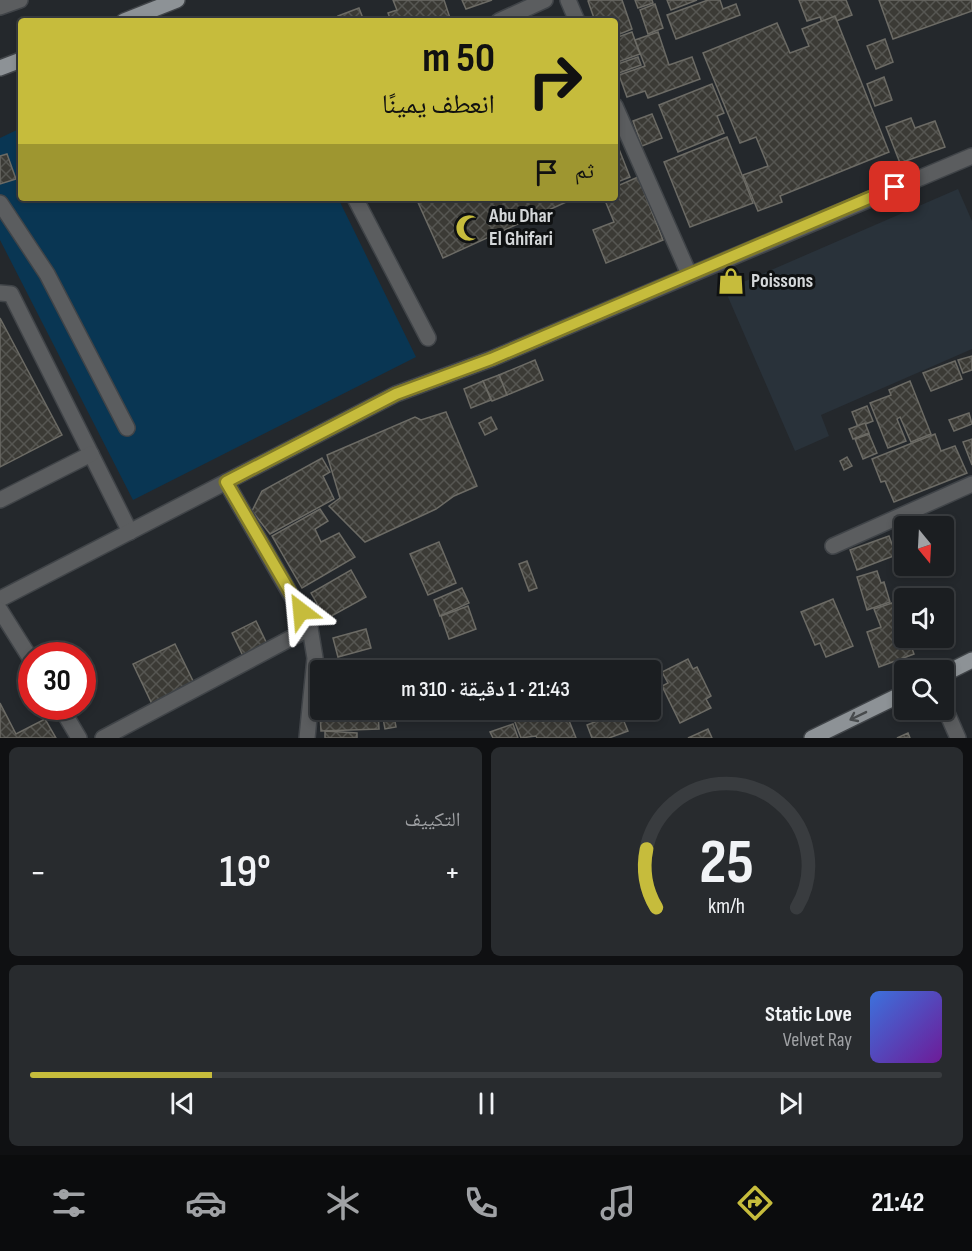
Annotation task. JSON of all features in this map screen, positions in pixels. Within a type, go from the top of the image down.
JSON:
[{"type":"main road","points":[[132,18],[177,0]]},
{"type":"main road","points":[[0,68],[18,61]]},
{"type":"main road","points":[[954,669],[972,660]]},
{"type":"main road","points":[[812,738],[894,698]]},
{"type":"street","points":[[0,7],[20,0]]},
{"type":"street","points":[[506,18],[545,0]]},
{"type":"street","points":[[568,0],[576,18]]},
{"type":"street","points":[[618,113],[689,274]]},
{"type":"street","points":[[0,599],[396,394],[491,359],[972,156]]},
{"type":"street","points":[[357,201],[428,338]]},
{"type":"street","points":[[0,203],[48,274],[127,428]]},
{"type":"street","points":[[0,293],[11,294],[130,532]]},
{"type":"street","points":[[0,500],[91,454]]},
{"type":"street","points":[[226,482],[310,628],[315,658],[307,738]]},
{"type":"street","points":[[833,546],[972,484]]},
{"type":"street","points":[[0,610],[20,642]]},
{"type":"street","points":[[103,738],[310,628]]},
{"type":"street","points":[[68,720],[79,738]]},
{"type":"street","points":[[950,720],[958,738]]},
{"type":"shaded area","points":[[18,129],[18,201],[339,201],[416,357],[133,500],[0,240],[0,138]]},
{"type":"shaded area","points":[[958,189],[972,221],[972,349],[821,415],[829,436],[795,451],[725,290]]},
{"type":"building","points":[[393,0],[444,0],[450,18],[390,18],[388,13],[397,10]]},
{"type":"building","points":[[462,0],[492,0],[466,9]]},
{"type":"building","points":[[622,0],[632,29],[618,35],[618,18],[594,18],[588,1]]},
{"type":"building","points":[[635,0],[652,0],[653,3],[638,8]]},
{"type":"building","points":[[667,0],[697,0],[671,10]]},
{"type":"building","points":[[708,0],[720,0],[723,9],[736,4],[740,15],[676,39],[667,15]]},
{"type":"building","points":[[799,0],[846,0],[852,15],[823,26],[820,17],[807,21]]},
{"type":"building","points":[[879,0],[972,0],[972,11],[893,39]]},
{"type":"building","points":[[655,4],[663,28],[648,34],[640,10]]},
{"type":"building","points":[[359,8],[363,18],[339,18],[338,16]]},
{"type":"building","points":[[835,16],[889,152],[780,196],[782,202],[758,211],[743,175],[768,166],[756,137],[740,143],[703,53],[777,23],[790,53],[809,46],[802,29]]},
{"type":"building","points":[[632,32],[640,54],[618,62],[618,37]]},
{"type":"building","points":[[658,32],[669,65],[692,57],[700,79],[648,98],[645,91],[627,97],[619,75],[645,66],[635,40]]},
{"type":"building","points":[[885,39],[893,62],[876,69],[867,46]]},
{"type":"building","points":[[638,57],[641,65],[618,73],[618,64]]},
{"type":"building","points":[[884,77],[892,100],[875,106],[867,84]]},
{"type":"building","points":[[712,84],[724,113],[717,116],[724,133],[678,152],[659,105]]},
{"type":"building","points":[[652,114],[662,138],[642,146],[633,121]]},
{"type":"building","points":[[911,118],[915,128],[935,121],[945,147],[900,163],[886,127]]},
{"type":"building","points":[[727,137],[753,203],[690,227],[664,162]]},
{"type":"building","points":[[618,147],[630,177],[618,182]]},
{"type":"building","points":[[7,154],[16,179],[0,184],[0,156]]},
{"type":"building","points":[[638,177],[663,240],[606,263],[593,230],[614,222],[605,201],[618,201],[618,186]]},
{"type":"building","name":"Abu Dhar El Ghifari","points":[[417,201],[568,201],[443,258]]},
{"type":"building","points":[[0,318],[62,435],[0,467]]},
{"type":"building","points":[[972,356],[972,370],[963,373],[958,360]]},
{"type":"building","points":[[535,360],[543,380],[507,395],[499,375]]},
{"type":"building","points":[[955,361],[962,379],[931,391],[923,373]]},
{"type":"building","points":[[499,375],[507,395],[492,401],[483,381]]},
{"type":"building","points":[[483,381],[491,400],[471,408],[464,389]]},
{"type":"building","points":[[910,381],[931,434],[911,442],[900,417],[897,419],[906,441],[888,448],[870,403],[891,395],[889,390]]},
{"type":"building","points":[[867,406],[873,421],[858,427],[852,412]]},
{"type":"building","points":[[446,412],[477,486],[454,496],[436,509],[365,542],[329,506],[340,498],[327,455],[415,417],[421,420]]},
{"type":"building","points":[[969,413],[972,424],[954,431],[949,420]]},
{"type":"building","points":[[491,417],[497,429],[485,435],[479,423]]},
{"type":"building","points":[[865,423],[869,433],[853,439],[849,429]]},
{"type":"building","points":[[869,434],[877,453],[863,459],[855,439]]},
{"type":"building","points":[[935,434],[941,451],[955,446],[967,473],[894,502],[885,481],[881,482],[872,459]]},
{"type":"building","points":[[972,439],[972,465],[963,442]]},
{"type":"building","points":[[847,457],[852,466],[844,470],[840,461]]},
{"type":"building","points":[[322,458],[330,472],[323,476],[334,499],[270,534],[252,511],[262,491]]},
{"type":"building","points":[[320,509],[328,521],[315,529],[321,542],[339,533],[355,557],[302,588],[272,536]]},
{"type":"building","points":[[889,536],[894,556],[857,570],[850,550]]},
{"type":"building","points":[[439,542],[456,583],[428,595],[410,554]]},
{"type":"building","points":[[527,561],[537,588],[529,591],[519,564]]},
{"type":"building","points":[[351,570],[366,597],[326,619],[311,593]]},
{"type":"building","points":[[877,571],[881,583],[884,582],[890,602],[867,610],[857,577]]},
{"type":"building","points":[[462,588],[469,603],[440,616],[434,600]]},
{"type":"building","points":[[833,599],[853,646],[826,657],[820,643],[815,645],[801,612]]},
{"type":"building","points":[[894,602],[894,648],[912,648],[914,654],[879,667],[867,632],[881,627],[874,609]]},
{"type":"building","points":[[468,606],[476,629],[449,639],[441,616]]},
{"type":"building","points":[[256,621],[267,644],[243,656],[232,633]]},
{"type":"building","points":[[366,629],[371,648],[338,657],[333,638]]},
{"type":"building","points":[[175,644],[194,683],[152,704],[133,664]]},
{"type":"building","points":[[688,659],[693,669],[697,667],[711,696],[706,699],[711,708],[680,723],[662,686],[668,683],[662,672]]},
{"type":"building","points":[[0,703],[16,734],[46,720],[56,738],[0,738]]},
{"type":"building","points":[[320,720],[378,720],[379,729],[321,731]]},
{"type":"building","points":[[383,720],[395,720],[396,727],[385,729]]},
{"type":"building","points":[[514,720],[542,720],[543,722],[569,720],[576,738],[537,738],[536,736],[521,738]]},
{"type":"building","points":[[600,720],[623,720],[628,731],[609,738],[592,738],[587,725]]},
{"type":"building","points":[[513,724],[518,738],[493,738],[490,732]]},
{"type":"building","points":[[708,729],[712,738],[688,738]]},
{"type":"building","points":[[325,731],[357,733],[357,738],[325,738]]},
{"type":"building","points":[[908,733],[910,738],[897,738]]},
{"type":"place","name":"Abu Dhar El Ghifari","points":[[469,228]]},
{"type":"place","name":"Poissons","points":[[731,281]]},
{"type":"route","points":[[301,611],[226,482],[396,394],[491,359],[895,187]]}]
